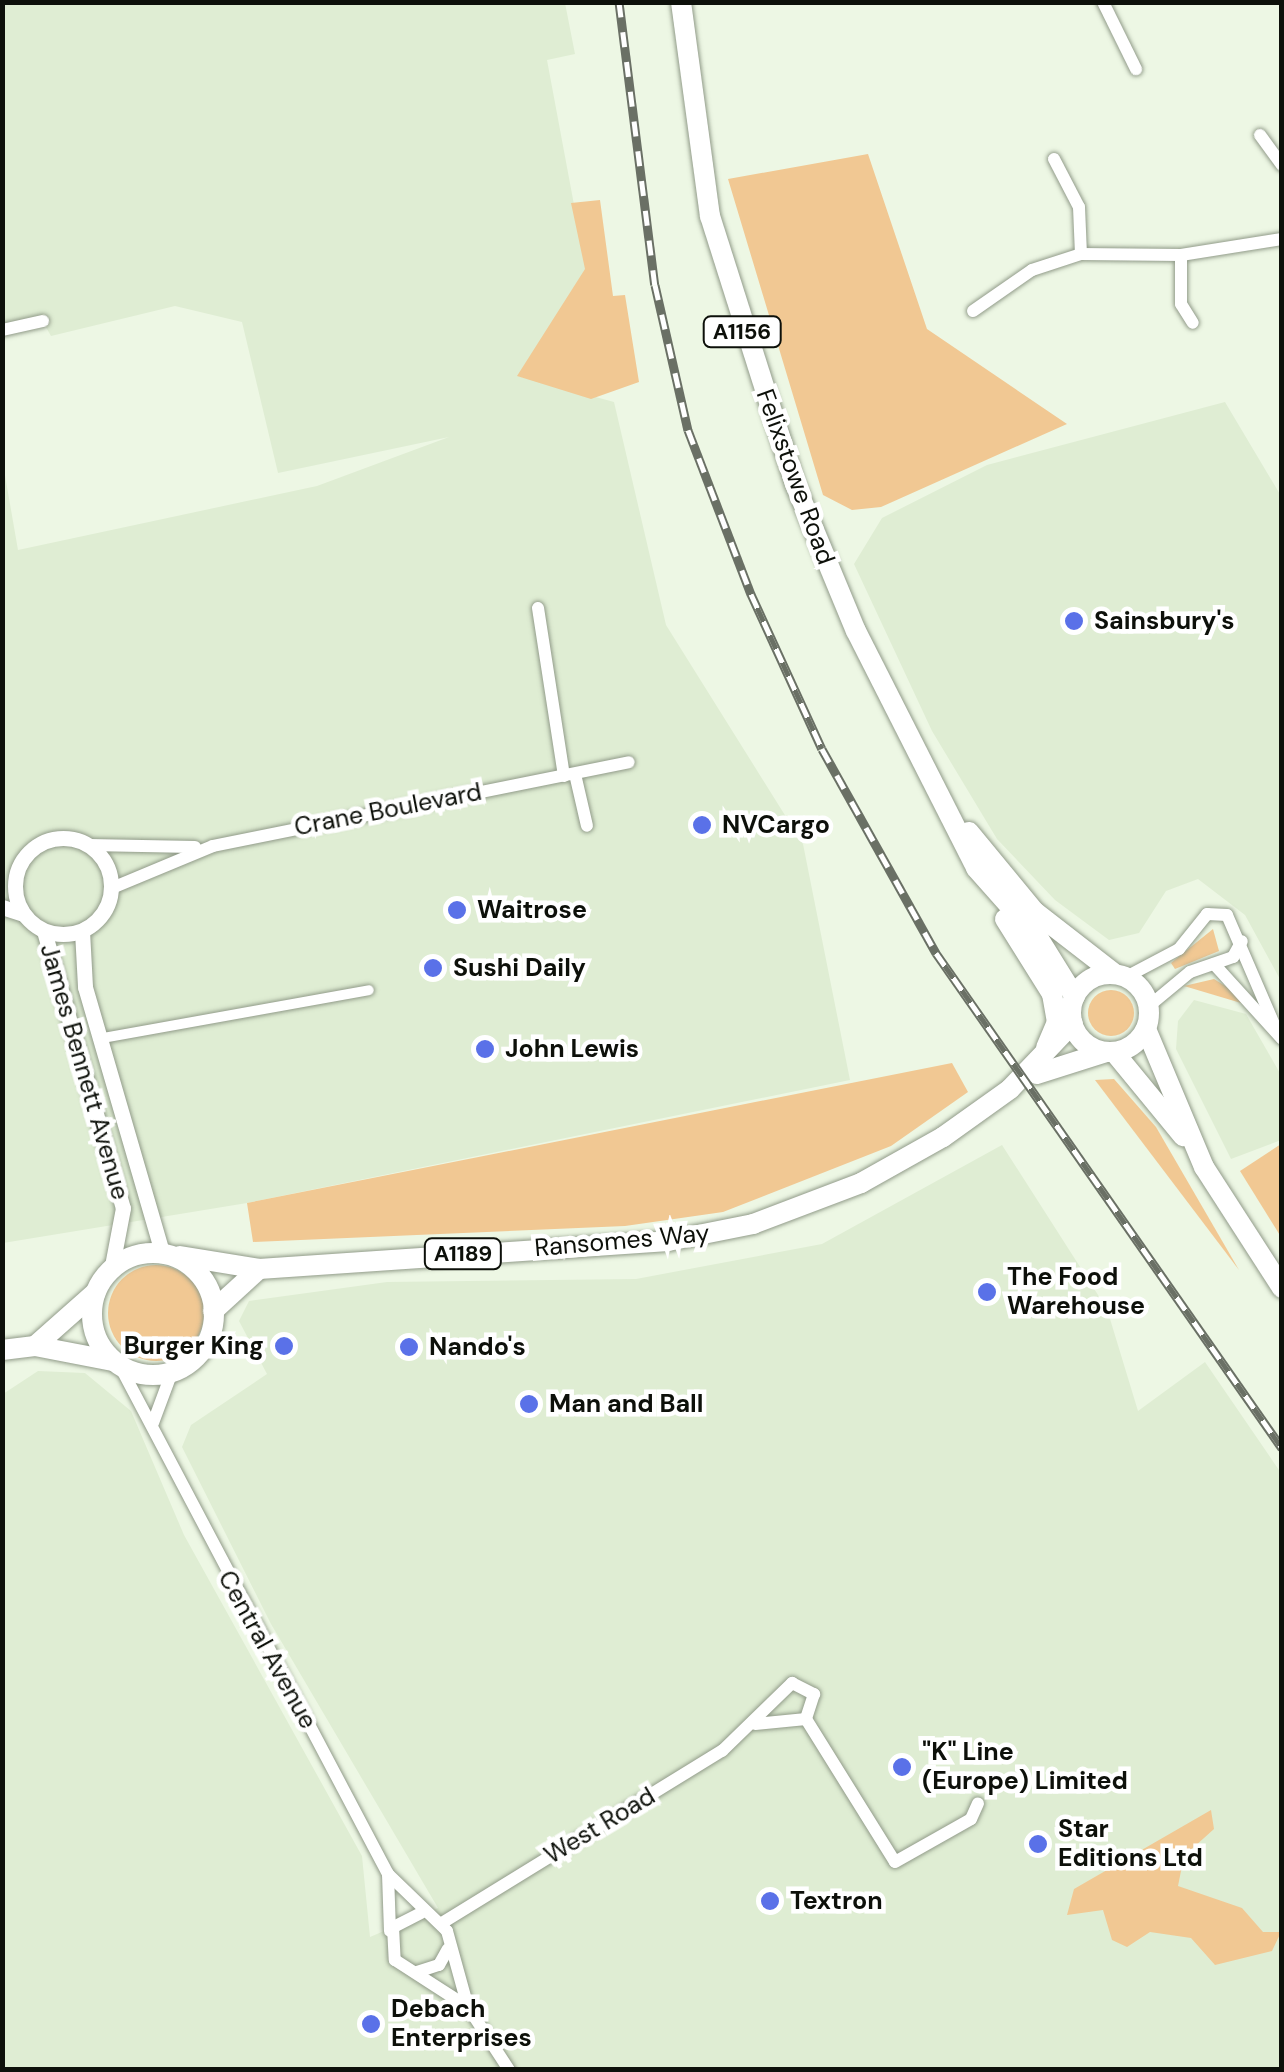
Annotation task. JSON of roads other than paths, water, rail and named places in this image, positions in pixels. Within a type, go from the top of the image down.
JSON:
[{"type":"main road","name":"Felixstowe Road","points":[[681,2],[704,185],[742,332],[833,579],[919,761],[976,868],[1075,997]]},
{"type":"main road","name":"Felixstowe Road","points":[[919,761],[1021,898],[1121,976]]},
{"type":"main road","points":[[976,868],[1052,994],[1056,1028],[1035,1067]]},
{"type":"main road","points":[[1204,1167],[1146,1029],[1149,1006],[1121,976],[1092,979],[1075,997],[1073,1023],[1110,1052],[1204,1167],[1282,1288]]},
{"type":"main road","name":"Ransomes Way","points":[[171,1254],[259,1270],[724,1231],[861,1183],[1010,1089],[1073,1023]]},
{"type":"main road","points":[[1110,1052],[1146,1029]]},
{"type":"main road","name":"Ransomes Way","points":[[1010,1089],[1110,1052]]},
{"type":"main road","points":[[2,1350],[34,1346],[117,1364],[144,1376],[172,1372],[205,1343],[213,1311],[204,1279],[171,1254],[111,1271],[99,1289],[34,1346]]},
{"type":"main road","points":[[213,1311],[259,1270]]},
{"type":"main road","points":[[99,1289],[95,1332],[117,1364]]},
{"type":"street","points":[[1103,2],[1136,69]]},
{"type":"street","points":[[1260,135],[1282,165]]},
{"type":"street","points":[[1054,159],[1079,208],[1081,254]]},
{"type":"street","points":[[974,311],[1032,270],[1081,254],[1181,256],[1282,239]]},
{"type":"street","points":[[1181,256],[1181,304],[1192,324]]},
{"type":"street","points":[[2,330],[43,322]]},
{"type":"street","points":[[538,608],[570,775],[587,826]]},
{"type":"street","name":"Crane Boulevard","points":[[112,888],[213,846],[629,762]]},
{"type":"street","points":[[2,879],[44,841],[88,845],[112,888],[104,914],[82,931],[44,931],[23,914],[2,908]]},
{"type":"street","name":"Crane Boulevard","points":[[88,845],[213,846]]},
{"type":"street","points":[[20,863],[14,889],[23,914]]},
{"type":"street","points":[[1121,976],[1178,949],[1207,914],[1227,915],[1242,941],[1278,1034]]},
{"type":"street","name":"James Bennett Avenue","points":[[44,931],[123,1208],[111,1271]]},
{"type":"street","name":"James Bennett Avenue","points":[[82,931],[79,961],[171,1254]]},
{"type":"street","points":[[1149,1006],[1214,964],[1233,957],[1242,941]]},
{"type":"street","points":[[1214,964],[1278,1034]]},
{"type":"street","points":[[103,1038],[369,990]]},
{"type":"street","name":"Central Avenue","points":[[117,1364],[153,1424],[388,1874],[421,1913],[442,1923]]},
{"type":"street","points":[[153,1424],[172,1372]]},
{"type":"street","name":"West Road","points":[[442,1923],[755,1724],[792,1683],[814,1694],[806,1719],[755,1724]]},
{"type":"street","points":[[806,1719],[895,1862],[971,1819],[978,1802]]},
{"type":"street","name":"Central Avenue","points":[[388,1874],[390,1934]]},
{"type":"street","points":[[421,1913],[390,1934],[394,1960],[468,2007]]},
{"type":"street","points":[[442,1923],[468,2007],[509,2070]]},
{"type":"street","points":[[417,1972],[439,1965],[448,1949]]},
{"type":"railway","points":[[619,2],[655,285],[688,430],[751,594],[822,749],[936,953],[1282,1448]]},
{"type":"place","name":"Sainsbury's","points":[[1074,621]]},
{"type":"place","name":"NVCargo","points":[[702,825]]},
{"type":"place","name":"Waitrose","points":[[457,910]]},
{"type":"place","name":"Sushi Daily","points":[[433,968]]},
{"type":"place","name":"John Lewis","points":[[485,1049]]},
{"type":"place","name":"The Food Warehouse","points":[[987,1292]]},
{"type":"place","name":"Burger King","points":[[284,1346]]},
{"type":"place","name":"Nando's","points":[[409,1347]]},
{"type":"place","name":"Man and Ball","points":[[529,1404]]},
{"type":"place","name":"\"K\" Line (Europe) Limited","points":[[902,1767]]},
{"type":"place","name":"Star Editions Ltd","points":[[1038,1844]]},
{"type":"place","name":"Textron","points":[[770,1901]]},
{"type":"place","name":"Debach Enterprises","points":[[371,2024]]}]
